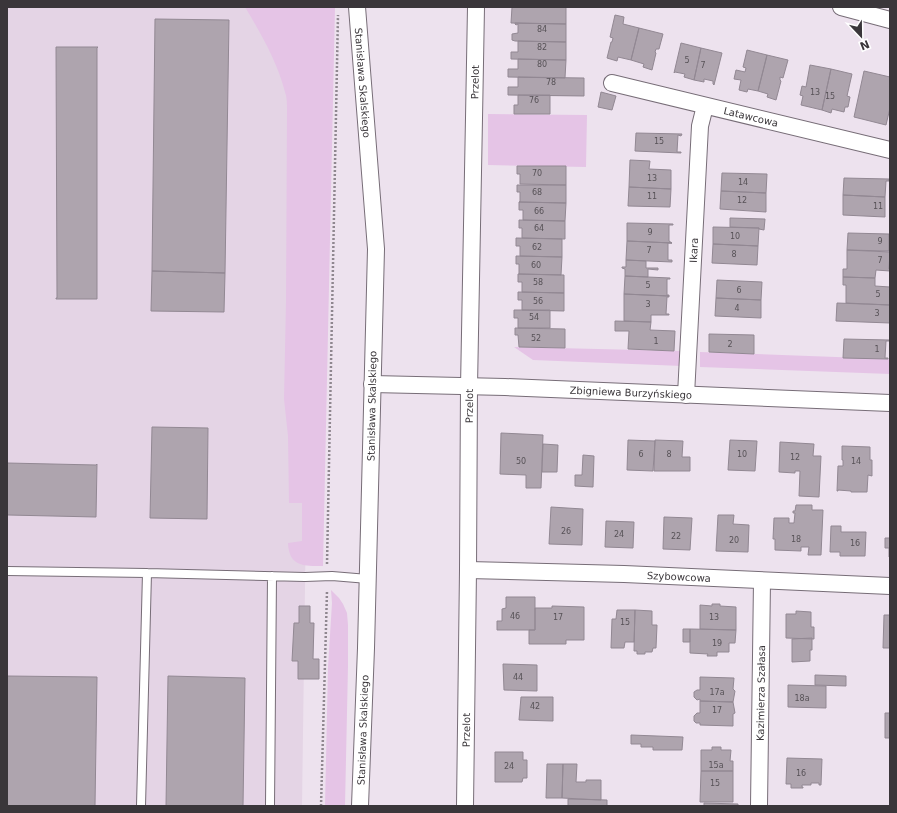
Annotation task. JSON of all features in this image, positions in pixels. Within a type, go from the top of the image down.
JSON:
[{"type":"street","name":"Stanisława Skalskiego","points":[[357,7],[376,249],[368,579],[360,806]]},
{"type":"street","name":"Przelot","points":[[465,806],[469,386],[476,7]]},
{"type":"street","points":[[841,7],[890,20]]},
{"type":"street","name":"Latawcowa","points":[[612,83],[890,150]]},
{"type":"street","name":"Ikara","points":[[686,395],[700,126],[705,106]]},
{"type":"street","name":"Zbigniewa Burzyńskiego","points":[[372,384],[469,386],[890,403]]},
{"type":"street","name":"Szybowcowa","points":[[468,570],[624,574],[890,586]]},
{"type":"street","name":"Kazimierza Szałasa","points":[[759,806],[762,580]]},
{"type":"lane","points":[[7,571],[305,577],[326,576],[368,579]]},
{"type":"lane","points":[[141,806],[146,573]]},
{"type":"lane","points":[[270,806],[272,576]]},
{"type":"path","points":[[321,806],[327,598],[326,576],[338,15]]},
{"type":"shaded area","points":[[7,7],[313,7],[302,806],[7,806]]},
{"type":"shaded area","points":[[245,7],[335,7],[323,566],[299,564],[291,557],[289,551],[288,543],[302,541],[302,503],[289,503],[288,436],[284,399],[287,101],[278,69],[263,38]]},
{"type":"shaded area","points":[[488,114],[587,115],[586,167],[488,165]]},
{"type":"shaded area","points":[[514,347],[682,351],[682,366],[533,360]]},
{"type":"shaded area","points":[[700,352],[890,359],[890,374],[700,367]]},
{"type":"shaded area","points":[[331,590],[343,604],[347,613],[348,625],[345,806],[325,806],[328,667],[332,603]]},
{"type":"building","points":[[512,7],[566,7],[566,24],[511,23]]},
{"type":"building","points":[[615,15],[624,17],[623,24],[639,28],[631,60],[618,57],[617,61],[607,58],[613,38],[610,37]]},
{"type":"building","points":[[155,19],[229,20],[225,273],[152,271]]},
{"type":"building","points":[[515,23],[566,24],[566,42],[512,40],[512,34],[518,33],[518,24],[516,25]]},
{"type":"building","points":[[639,28],[663,34],[659,49],[656,49],[655,52],[652,70],[643,67],[644,64],[631,60]]},
{"type":"building","points":[[518,41],[566,42],[566,60],[511,59],[511,52],[518,52]]},
{"type":"building","points":[[681,43],[701,48],[694,80],[684,77],[685,74],[674,73]]},
{"type":"building","points":[[56,47],[98,47],[97,299],[56,299]]},
{"type":"building","points":[[701,48],[722,53],[714,85],[713,81],[704,79],[704,82],[694,80]]},
{"type":"building","points":[[747,50],[767,55],[758,91],[748,89],[747,92],[739,90],[741,80],[734,79],[736,70],[745,72],[746,68],[743,67]]},
{"type":"building","points":[[767,55],[788,60],[783,78],[780,77],[781,81],[776,100],[767,97],[768,94],[758,91]]},
{"type":"building","points":[[518,59],[566,60],[565,78],[508,77],[508,69],[518,69]]},
{"type":"building","points":[[810,65],[831,69],[822,110],[801,105],[803,96],[800,95],[802,86],[806,87]]},
{"type":"building","points":[[831,69],[852,74],[847,96],[850,97],[848,107],[845,107],[844,112],[832,109],[831,113],[822,110]]},
{"type":"building","points":[[864,71],[890,77],[890,108],[886,125],[854,117]]},
{"type":"building","points":[[518,77],[584,78],[584,96],[508,95],[508,87],[518,87]]},
{"type":"building","points":[[601,92],[616,96],[612,110],[598,107]]},
{"type":"building","points":[[518,95],[550,95],[550,114],[514,114],[514,105],[518,105]]},
{"type":"building","points":[[636,133],[682,134],[681,136],[678,135],[677,152],[681,153],[635,151]]},
{"type":"building","points":[[630,160],[650,161],[649,169],[671,170],[671,189],[629,187]]},
{"type":"building","points":[[517,166],[566,166],[566,185],[520,184],[520,174],[517,174]]},
{"type":"building","points":[[722,173],[767,174],[766,193],[721,191]]},
{"type":"building","points":[[844,178],[889,179],[889,181],[886,181],[885,197],[843,195]]},
{"type":"building","points":[[517,185],[566,185],[566,203],[519,202],[520,192],[517,192]]},
{"type":"building","points":[[629,187],[671,189],[670,207],[628,206]]},
{"type":"building","points":[[721,191],[766,193],[766,212],[720,209]]},
{"type":"building","points":[[843,195],[885,197],[885,217],[843,215]]},
{"type":"building","points":[[519,202],[566,203],[565,221],[523,220],[523,210],[519,210]]},
{"type":"building","points":[[730,218],[765,219],[764,230],[759,228],[730,227]]},
{"type":"building","points":[[519,220],[565,221],[565,239],[522,238],[522,228],[519,228]]},
{"type":"building","points":[[627,223],[673,224],[669,225],[669,241],[672,243],[627,241]]},
{"type":"building","points":[[713,227],[759,228],[758,246],[713,244]]},
{"type":"building","points":[[848,233],[889,234],[889,251],[847,250]]},
{"type":"building","points":[[516,238],[562,239],[562,257],[520,256],[520,246],[516,246]]},
{"type":"building","points":[[627,241],[672,243],[668,243],[668,260],[672,260],[672,262],[626,260]]},
{"type":"building","points":[[713,244],[758,246],[757,265],[712,263]]},
{"type":"building","points":[[847,250],[890,252],[890,271],[876,270],[875,278],[843,277],[843,269],[847,269]]},
{"type":"building","points":[[516,256],[562,257],[561,275],[519,274],[519,264],[516,264]]},
{"type":"building","points":[[626,260],[646,261],[646,268],[658,268],[658,270],[648,269],[648,277],[625,276],[625,269],[622,267],[626,267]]},
{"type":"building","points":[[152,271],[225,273],[224,312],[151,311]]},
{"type":"building","points":[[518,274],[564,275],[564,293],[522,292],[522,282],[518,282]]},
{"type":"building","points":[[625,276],[670,278],[667,279],[667,295],[669,296],[624,294]]},
{"type":"building","points":[[843,277],[875,278],[875,286],[890,287],[890,305],[846,303],[846,285],[843,285]]},
{"type":"building","points":[[717,280],[762,282],[761,300],[716,298]]},
{"type":"building","points":[[518,292],[564,293],[564,311],[522,310],[522,300],[518,300]]},
{"type":"building","points":[[624,294],[669,296],[667,297],[666,314],[669,315],[651,315],[651,322],[624,321]]},
{"type":"building","points":[[716,298],[761,300],[761,318],[715,316]]},
{"type":"building","points":[[837,303],[890,305],[890,323],[836,321]]},
{"type":"building","points":[[514,310],[550,310],[550,328],[518,328],[518,318],[514,318]]},
{"type":"building","points":[[615,321],[651,322],[650,330],[675,331],[674,351],[628,349],[629,331],[615,331]]},
{"type":"building","points":[[515,328],[565,329],[565,348],[519,347],[518,335],[515,335]]},
{"type":"building","points":[[709,334],[754,335],[754,354],[709,352]]},
{"type":"building","points":[[844,339],[889,340],[886,341],[885,358],[888,359],[843,358]]},
{"type":"building","points":[[152,427],[208,428],[207,519],[150,518]]},
{"type":"building","points":[[501,433],[543,435],[541,488],[526,488],[526,475],[500,474]]},
{"type":"building","points":[[628,440],[655,441],[653,471],[627,470]]},
{"type":"building","points":[[655,440],[683,441],[682,457],[690,457],[690,471],[654,471]]},
{"type":"building","points":[[730,440],[757,441],[755,471],[728,470]]},
{"type":"building","points":[[780,442],[814,444],[813,456],[821,456],[819,497],[799,496],[800,471],[795,471],[795,473],[779,472]]},
{"type":"building","points":[[543,444],[558,445],[557,472],[542,472]]},
{"type":"building","points":[[842,446],[870,447],[872,476],[868,475],[867,492],[837,491],[838,466],[843,466]]},
{"type":"building","points":[[583,455],[594,456],[593,487],[575,486],[575,475],[582,475]]},
{"type":"building","points":[[7,463],[97,464],[96,517],[7,516]]},
{"type":"building","points":[[796,505],[812,505],[812,510],[823,510],[821,555],[808,555],[809,547],[801,547],[801,551],[775,550],[775,539],[773,539],[774,518],[789,518],[789,523],[794,523],[795,513],[793,513],[793,511],[795,511]]},
{"type":"building","points":[[551,507],[583,509],[582,545],[549,544]]},
{"type":"building","points":[[718,515],[734,515],[733,524],[749,525],[748,552],[716,551]]},
{"type":"building","points":[[664,517],[692,518],[690,550],[663,549]]},
{"type":"building","points":[[606,521],[634,522],[633,548],[605,547]]},
{"type":"building","points":[[831,526],[841,526],[841,532],[866,532],[865,556],[840,556],[840,552],[830,552]]},
{"type":"building","points":[[885,538],[890,538],[889,557],[889,548],[885,548]]},
{"type":"building","points":[[506,597],[535,597],[535,630],[497,630],[497,621],[502,621],[502,609],[506,608]]},
{"type":"building","points":[[712,604],[736,607],[736,630],[700,629],[700,605],[712,606]]},
{"type":"building","points":[[299,606],[310,606],[310,623],[314,623],[313,659],[319,659],[319,679],[298,679],[298,661],[292,661],[294,623],[299,623]]},
{"type":"building","points":[[552,606],[584,607],[584,640],[566,640],[566,644],[529,644],[529,630],[535,630],[535,608],[552,608]]},
{"type":"building","points":[[617,610],[635,610],[634,642],[625,642],[624,648],[611,648],[612,619],[616,619]]},
{"type":"building","points":[[635,610],[652,611],[652,625],[657,625],[656,648],[653,648],[652,652],[637,654],[637,651],[634,651]]},
{"type":"building","points":[[796,611],[811,612],[811,627],[814,627],[814,639],[786,638],[786,614],[796,614]]},
{"type":"building","points":[[884,615],[890,615],[890,648],[883,648]]},
{"type":"building","points":[[683,629],[690,629],[690,642],[683,642]]},
{"type":"building","points":[[690,629],[736,630],[735,643],[729,643],[729,652],[717,652],[717,656],[690,653]]},
{"type":"building","points":[[812,638],[810,661],[792,662],[792,639]]},
{"type":"building","points":[[503,664],[537,665],[537,691],[504,690]]},
{"type":"building","points":[[815,675],[846,676],[846,686],[815,685]]},
{"type":"building","points":[[7,676],[97,677],[95,806],[7,806]]},
{"type":"building","points":[[168,676],[245,678],[243,806],[166,806]]},
{"type":"building","points":[[700,677],[734,678],[733,689],[735,691],[733,702],[697,700],[694,697],[694,692],[700,690]]},
{"type":"building","points":[[788,685],[826,686],[826,708],[788,707]]},
{"type":"building","points":[[521,697],[553,697],[553,721],[519,720]]},
{"type":"building","points":[[700,701],[733,702],[735,713],[733,714],[733,726],[700,725],[700,723],[696,723],[694,721],[694,716],[697,713],[700,713]]},
{"type":"building","points":[[885,713],[890,713],[890,738],[885,738]]},
{"type":"building","points":[[631,735],[683,737],[682,750],[653,750],[653,747],[641,747],[641,744],[631,744]]},
{"type":"building","points":[[712,747],[721,747],[721,750],[731,750],[730,761],[733,761],[733,771],[701,771],[701,750],[712,750]]},
{"type":"building","points":[[495,752],[523,752],[523,760],[527,760],[527,778],[523,778],[522,782],[495,782]]},
{"type":"building","points":[[787,758],[822,759],[821,785],[819,785],[819,783],[811,783],[811,785],[802,785],[803,788],[791,788],[791,784],[786,784]]},
{"type":"building","points":[[547,764],[563,764],[562,798],[546,798]]},
{"type":"building","points":[[563,764],[577,764],[576,782],[601,780],[601,800],[562,798]]},
{"type":"building","points":[[701,771],[733,771],[733,802],[700,802]]},
{"type":"building","points":[[568,799],[607,800],[607,806],[568,806]]},
{"type":"building","points":[[704,803],[738,804],[738,806],[704,806]]}]
